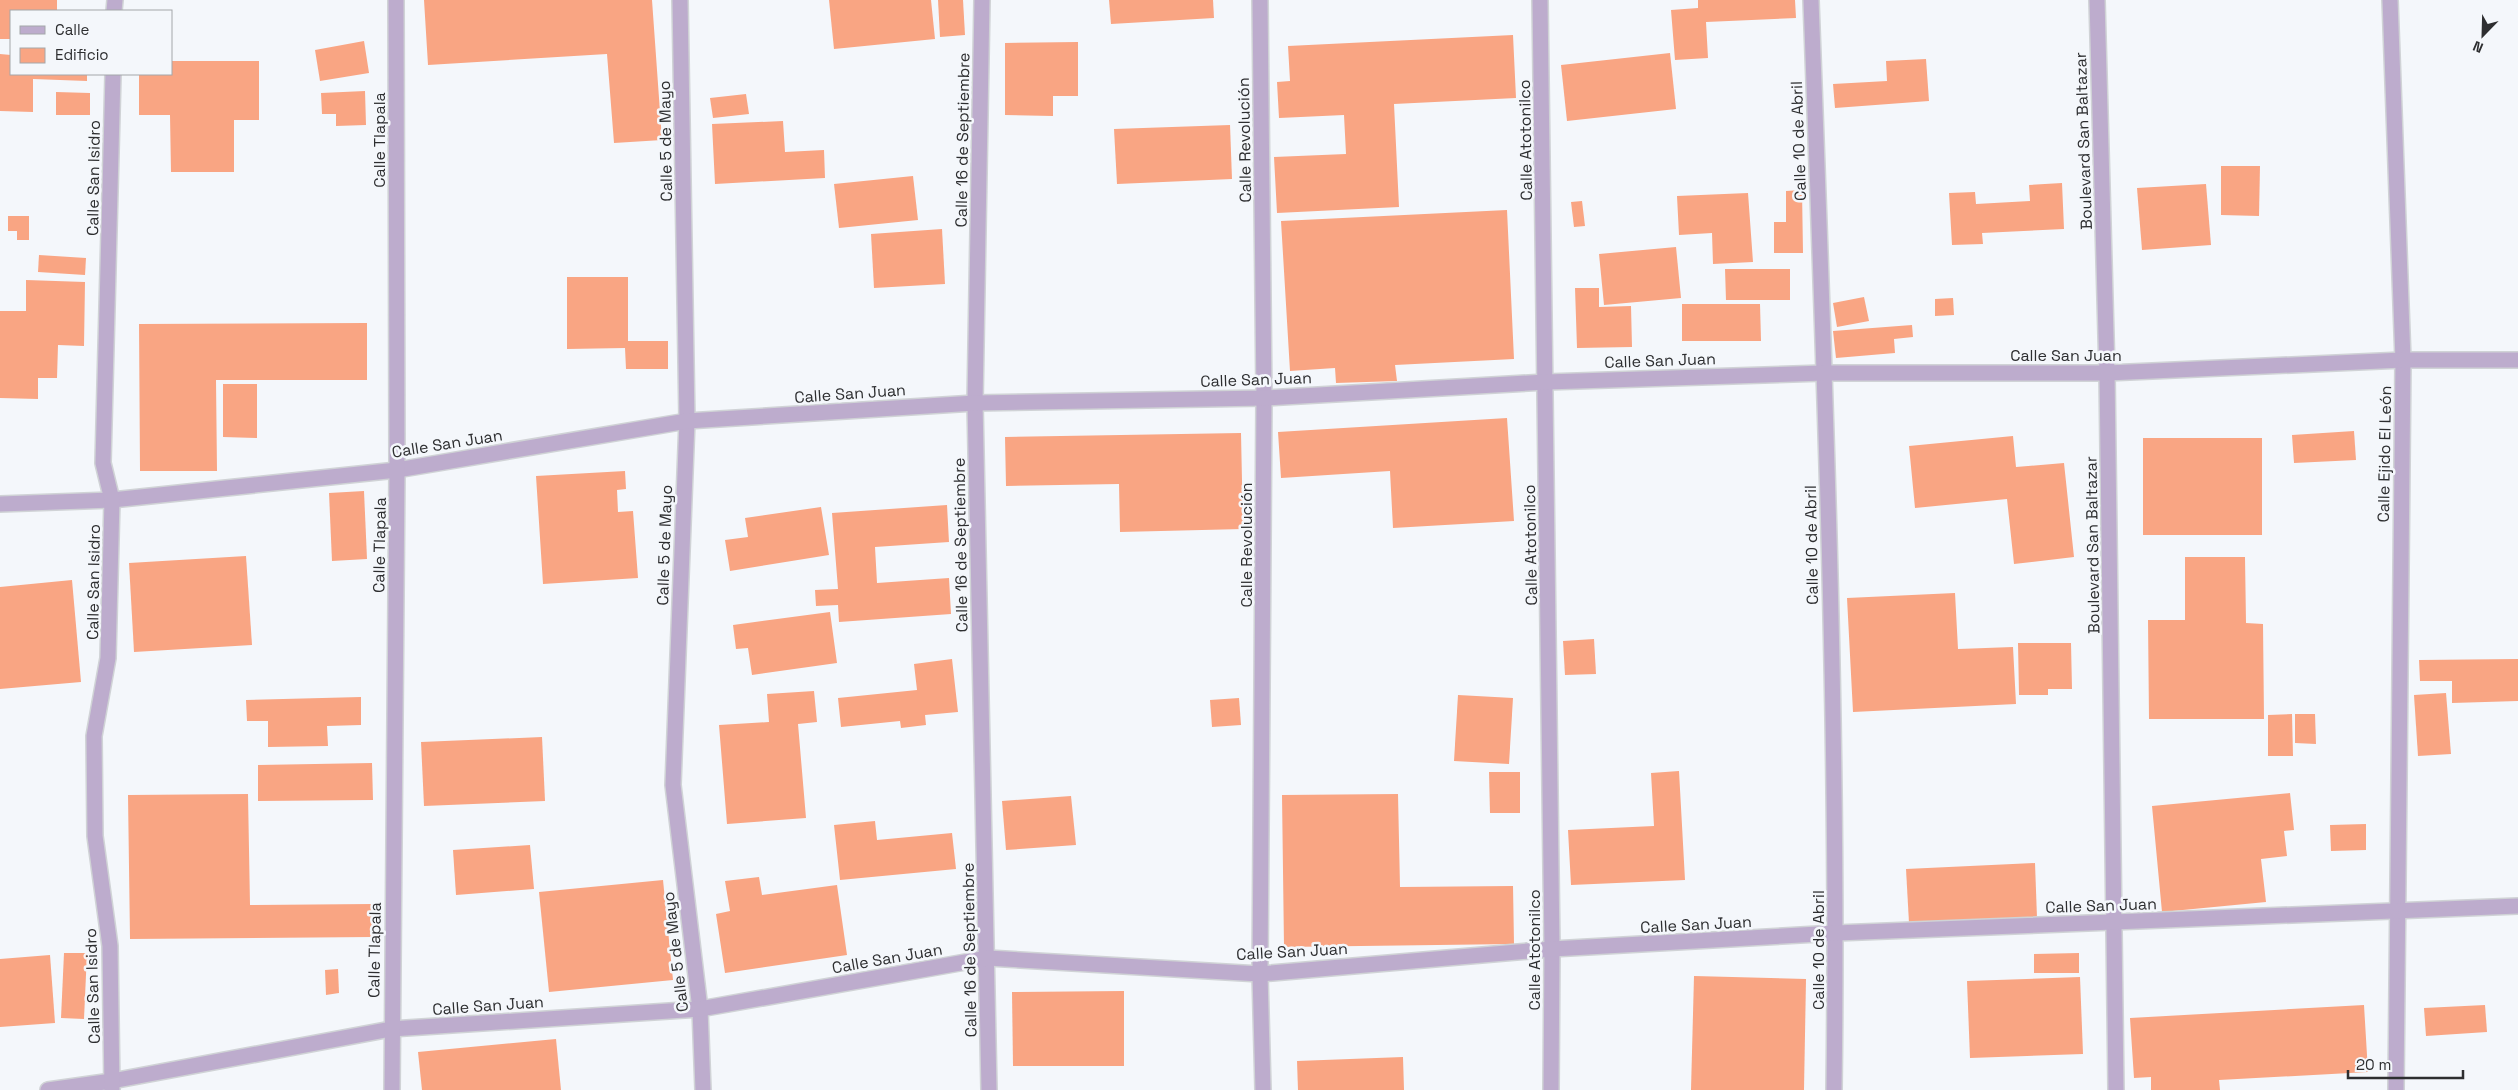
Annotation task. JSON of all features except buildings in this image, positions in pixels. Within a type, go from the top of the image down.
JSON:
[{"type":"street","name":"Calle Tlapala","points":[[392,1090],[397,470],[396,0]]},
{"type":"street","name":"Calle 5 de Mayo","points":[[680,0],[687,421],[673,785],[700,1009],[703,1090]]},
{"type":"street","name":"Calle 16 de Septiembre","points":[[982,0],[974,403],[988,958],[989,1090]]},
{"type":"street","name":"Calle Revolución","points":[[1260,0],[1264,398],[1260,974],[1263,1090]]},
{"type":"street","name":"Calle Atotonilco","points":[[1540,0],[1552,949],[1551,1090]]},
{"type":"street","name":"Calle 10 de Abril","points":[[1811,0],[1824,372],[1836,933],[1834,1090]]},
{"type":"street","name":"Boulevard San Baltazar","points":[[2097,0],[2107,373],[2116,1090]]},
{"type":"street","name":"Calle Ejido El León","points":[[2390,0],[2403,360],[2396,909],[2396,1090]]},
{"type":"street","name":"Calle San Isidro","points":[[112,1086],[110,946],[95,836],[94,736],[108,658],[112,500],[103,462],[113,75]]},
{"type":"street","name":"Calle San Juan","points":[[0,504],[112,500],[397,470],[687,421],[974,403],[1264,398],[1546,382],[1824,372],[2107,373],[2403,360],[2518,360]]},
{"type":"street","name":"Calle San Juan","points":[[48,1090],[112,1086],[391,1029],[700,1009],[988,958],[1260,974],[1552,949],[1836,933],[2396,909],[2518,906]]}]
